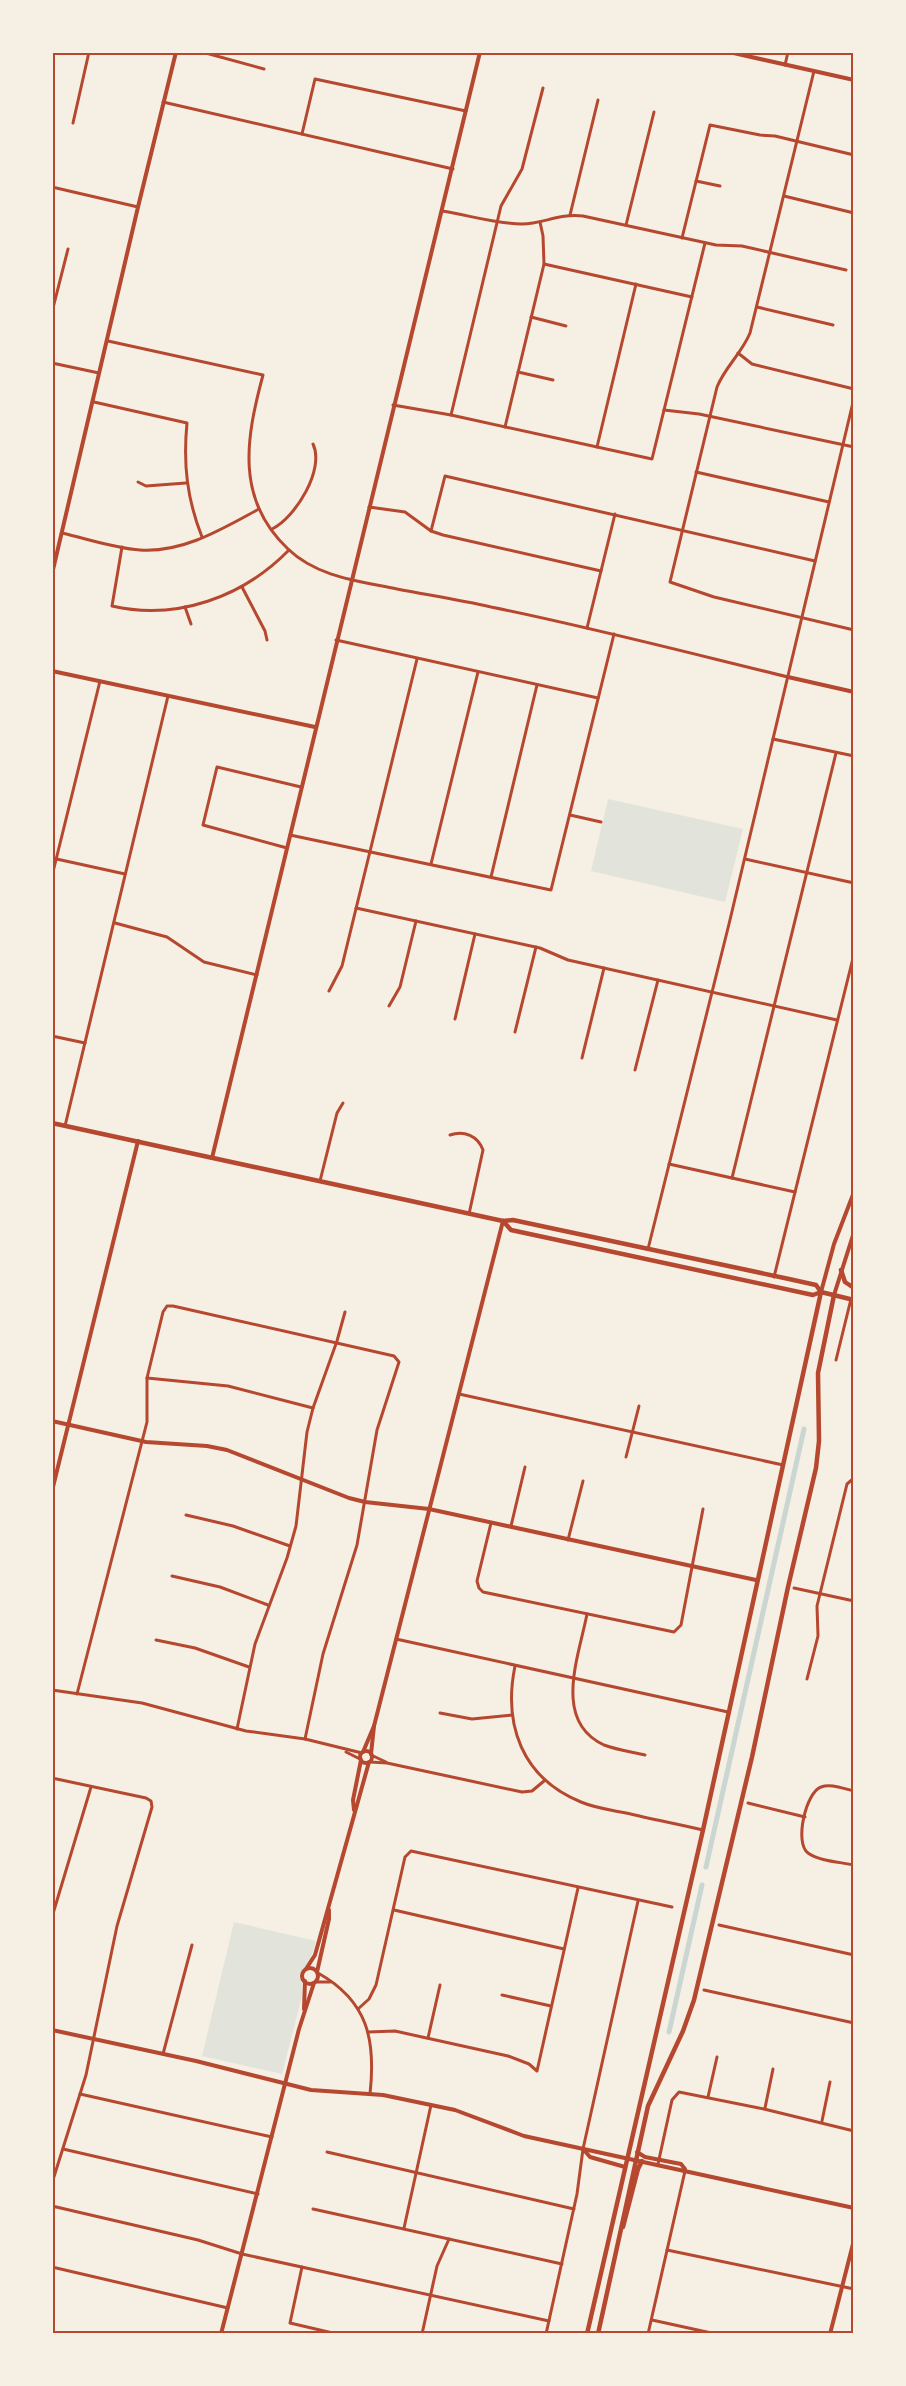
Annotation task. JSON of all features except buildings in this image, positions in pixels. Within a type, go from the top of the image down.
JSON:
[{"type":"main road","points":[[52,1123],[469,1214],[503,1221],[513,1220],[816,1285],[821,1292],[703,1830],[587,2334]]},
{"type":"main road","points":[[503,1221],[512,1230],[813,1295],[821,1292],[852,1299]]},
{"type":"main road","points":[[841,1270],[845,1282],[854,1288]]},
{"type":"main road","points":[[598,2334],[635,2160],[651,2099],[683,2031],[694,2000],[752,1757],[816,1468],[819,1441],[818,1373],[834,1295]]},
{"type":"main road","points":[[619,2235],[626,2219],[638,2169],[642,2162]]},
{"type":"street","points":[[72,123],[89,52]]},
{"type":"street","points":[[52,574],[176,52]]},
{"type":"street","points":[[202,52],[264,69]]},
{"type":"street","points":[[212,1158],[480,52]]},
{"type":"street","points":[[729,52],[854,80]]},
{"type":"street","points":[[785,65],[788,52]]},
{"type":"street","points":[[814,71],[750,333],[721,378],[670,582],[714,597],[854,630]]},
{"type":"street","points":[[302,134],[315,79],[466,111]]},
{"type":"street","points":[[451,415],[503,200],[522,169],[543,88]]},
{"type":"street","points":[[570,215],[598,100]]},
{"type":"street","points":[[164,102],[453,169]]},
{"type":"street","points":[[626,225],[654,112]]},
{"type":"street","points":[[682,238],[710,125],[797,141],[854,155]]},
{"type":"street","points":[[696,181],[720,186]]},
{"type":"street","points":[[52,187],[138,207]]},
{"type":"street","points":[[784,196],[854,213]]},
{"type":"street","points":[[440,210],[522,224],[570,215],[705,243],[742,246],[846,270]]},
{"type":"street","points":[[505,427],[544,264],[540,222]]},
{"type":"street","points":[[393,405],[451,415],[652,459],[705,243]]},
{"type":"street","points":[[52,312],[68,249]]},
{"type":"street","points":[[544,264],[692,297]]},
{"type":"street","points":[[597,447],[636,284]]},
{"type":"street","points":[[757,307],[833,325]]},
{"type":"street","points":[[531,317],[566,326]]},
{"type":"street","points":[[108,341],[262,375],[247,452],[250,480],[259,509],[272,529],[289,550],[318,569],[351,580],[614,634],[854,692]]},
{"type":"street","points":[[738,353],[752,364],[854,389]]},
{"type":"street","points":[[52,363],[100,373]]},
{"type":"street","points":[[518,372],[553,380]]},
{"type":"street","points":[[648,1249],[745,859],[854,398]]},
{"type":"street","points":[[93,402],[187,423],[184,453],[186,483],[202,537]]},
{"type":"street","points":[[664,410],[710,416],[854,447]]},
{"type":"street","points":[[272,529],[292,513],[307,492],[317,452],[313,444]]},
{"type":"street","points":[[696,472],[828,502]]},
{"type":"street","points":[[431,531],[445,476],[815,561]]},
{"type":"street","points":[[138,482],[146,486],[186,483]]},
{"type":"street","points":[[369,507],[405,512],[431,531],[443,535],[601,571]]},
{"type":"street","points":[[62,533],[122,547],[156,550],[177,547],[259,509]]},
{"type":"street","points":[[587,628],[615,514]]},
{"type":"street","points":[[122,547],[112,606],[151,610],[185,607],[219,598],[242,587],[266,571],[289,550]]},
{"type":"street","points":[[242,587],[266,631],[267,640]]},
{"type":"street","points":[[185,607],[191,624]]},
{"type":"street","points":[[290,835],[551,890],[614,634]]},
{"type":"street","points":[[336,640],[598,698]]},
{"type":"street","points":[[329,991],[342,966],[417,659]]},
{"type":"street","points":[[52,670],[315,727]]},
{"type":"street","points":[[431,864],[478,672]]},
{"type":"street","points":[[52,876],[100,681]]},
{"type":"street","points":[[491,877],[537,685]]},
{"type":"street","points":[[65,1126],[168,695]]},
{"type":"street","points":[[773,739],[854,756]]},
{"type":"street","points":[[732,1178],[837,753]]},
{"type":"street","points":[[287,848],[203,825],[217,767],[301,787]]},
{"type":"street","points":[[570,815],[601,822]]},
{"type":"street","points":[[55,858],[125,874]]},
{"type":"street","points":[[745,859],[854,883]]},
{"type":"street","points":[[356,908],[536,947],[562,958],[837,1020]]},
{"type":"street","points":[[389,1006],[400,987],[416,921]]},
{"type":"street","points":[[115,923],[167,937],[204,962],[257,975]]},
{"type":"street","points":[[455,1019],[476,934]]},
{"type":"street","points":[[515,1032],[536,947]]},
{"type":"street","points":[[774,1277],[854,954]]},
{"type":"street","points":[[582,1058],[604,968]]},
{"type":"street","points":[[635,1070],[658,980]]},
{"type":"street","points":[[52,1036],[85,1043]]},
{"type":"street","points":[[320,1181],[336,1113],[343,1103]]},
{"type":"street","points":[[450,1135],[461,1133],[471,1136],[479,1141],[483,1150],[469,1214]]},
{"type":"street","points":[[52,1491],[138,1141]]},
{"type":"street","points":[[669,1164],[795,1192]]},
{"type":"street","points":[[821,1292],[838,1231],[854,1192]]},
{"type":"street","points":[[304,2009],[302,1976],[315,1955],[354,1810],[359,1801],[363,1777],[371,1755],[374,1726],[503,1221]]},
{"type":"street","points":[[834,1295],[854,1232]]},
{"type":"street","points":[[836,1360],[852,1299]]},
{"type":"street","points":[[77,1694],[142,1441],[148,1412],[147,1378],[163,1312],[167,1306],[173,1306],[337,1341],[394,1356],[398,1360],[398,1370],[377,1430],[353,1562],[323,1654],[305,1739]]},
{"type":"street","points":[[237,1729],[249,1667],[296,1526],[307,1432],[313,1408],[345,1312]]},
{"type":"street","points":[[147,1378],[228,1386],[313,1408]]},
{"type":"street","points":[[459,1394],[783,1465]]},
{"type":"street","points":[[626,1457],[639,1406]]},
{"type":"street","points":[[52,1421],[142,1441],[227,1450],[365,1502],[429,1509],[756,1580]]},
{"type":"street","points":[[511,1528],[525,1467]]},
{"type":"street","points":[[807,1679],[817,1639],[817,1606],[847,1484],[852,1479]]},
{"type":"street","points":[[568,1540],[583,1481]]},
{"type":"street","points":[[491,1523],[477,1581],[480,1590],[672,1632],[677,1631],[681,1625],[703,1509]]},
{"type":"street","points":[[186,1515],[232,1526],[290,1546]]},
{"type":"street","points":[[172,1576],[220,1587],[268,1605]]},
{"type":"street","points":[[794,1588],[854,1601]]},
{"type":"street","points":[[587,1614],[573,1678],[574,1711],[588,1734],[610,1747],[645,1755]]},
{"type":"street","points":[[396,1639],[728,1712]]},
{"type":"street","points":[[156,1640],[188,1646],[249,1667]]},
{"type":"street","points":[[515,1666],[511,1691],[512,1715],[522,1749],[544,1780],[581,1802],[703,1830]]},
{"type":"street","points":[[52,1690],[142,1703],[237,1729],[305,1739],[344,1750],[366,1752],[387,1763]]},
{"type":"street","points":[[440,1713],[472,1719],[512,1715]]},
{"type":"street","points":[[354,1810],[353,1800],[362,1753],[374,1726]]},
{"type":"street","points":[[344,1750],[364,1763],[387,1763],[522,1792],[532,1791],[544,1780]]},
{"type":"street","points":[[52,1778],[147,1798],[151,1801],[152,1807],[117,1926],[81,2094],[52,2183]]},
{"type":"street","points":[[854,1791],[831,1786],[817,1788],[811,1796],[801,1839],[804,1850],[815,1856],[854,1865]]},
{"type":"street","points":[[52,1917],[91,1787]]},
{"type":"street","points":[[748,1803],[805,1816]]},
{"type":"street","points":[[358,2009],[369,1999],[376,1985],[405,1857],[409,1851],[672,1907]]},
{"type":"street","points":[[368,2032],[395,2031],[508,2056],[529,2064],[537,2071],[578,1888]]},
{"type":"street","points":[[546,2334],[574,2209],[583,2150],[639,1901]]},
{"type":"street","points":[[221,2334],[304,2009],[318,1973],[329,1909]]},
{"type":"street","points":[[394,1910],[564,1948]]},
{"type":"street","points":[[719,1925],[854,1955]]},
{"type":"street","points":[[163,2054],[192,1945]]},
{"type":"street","points":[[306,1969],[313,1968],[342,1988],[358,2009],[368,2032],[372,2058],[370,2094]]},
{"type":"street","points":[[304,1981],[332,1982]]},
{"type":"street","points":[[428,2038],[440,1985]]},
{"type":"street","points":[[704,1990],[854,2023]]},
{"type":"street","points":[[502,1995],[551,2006]]},
{"type":"street","points":[[52,2030],[285,2084],[326,2092],[370,2094],[431,2105],[464,2113],[518,2134],[583,2150],[642,2162],[681,2164],[685,2170],[854,2208]]},
{"type":"street","points":[[708,2097],[717,2056]]},
{"type":"street","points":[[765,2109],[773,2069]]},
{"type":"street","points":[[822,2122],[830,2082]]},
{"type":"street","points":[[659,2162],[674,2096],[679,2092],[765,2109],[854,2131]]},
{"type":"street","points":[[81,2094],[272,2138]]},
{"type":"street","points":[[404,2228],[431,2105]]},
{"type":"street","points":[[63,2149],[258,2194]]},
{"type":"street","points":[[583,2150],[590,2157],[625,2167]]},
{"type":"street","points":[[327,2152],[574,2209]]},
{"type":"street","points":[[637,2152],[659,2162]]},
{"type":"street","points":[[582,2160],[590,2157]]},
{"type":"street","points":[[648,2334],[685,2170]]},
{"type":"street","points":[[52,2206],[198,2240],[242,2254],[549,2321]]},
{"type":"street","points":[[313,2209],[562,2265]]},
{"type":"street","points":[[422,2334],[440,2257],[449,2239]]},
{"type":"street","points":[[830,2334],[854,2240]]},
{"type":"street","points":[[667,2250],[854,2289]]},
{"type":"street","points":[[52,2267],[228,2308]]},
{"type":"street","points":[[302,2267],[290,2324],[337,2334]]},
{"type":"street","points":[[651,2320],[716,2334]]},
{"type":"shaded area","points":[[608,799],[743,829],[725,902],[591,871]]},
{"type":"shaded area","points":[[234,1922],[316,1941],[310,1961],[301,1972],[302,1996],[282,2074],[202,2056]]},
{"type":"waterway","points":[[706,1867],[804,1429]]},
{"type":"waterway","points":[[669,2032],[702,1885]]}]
